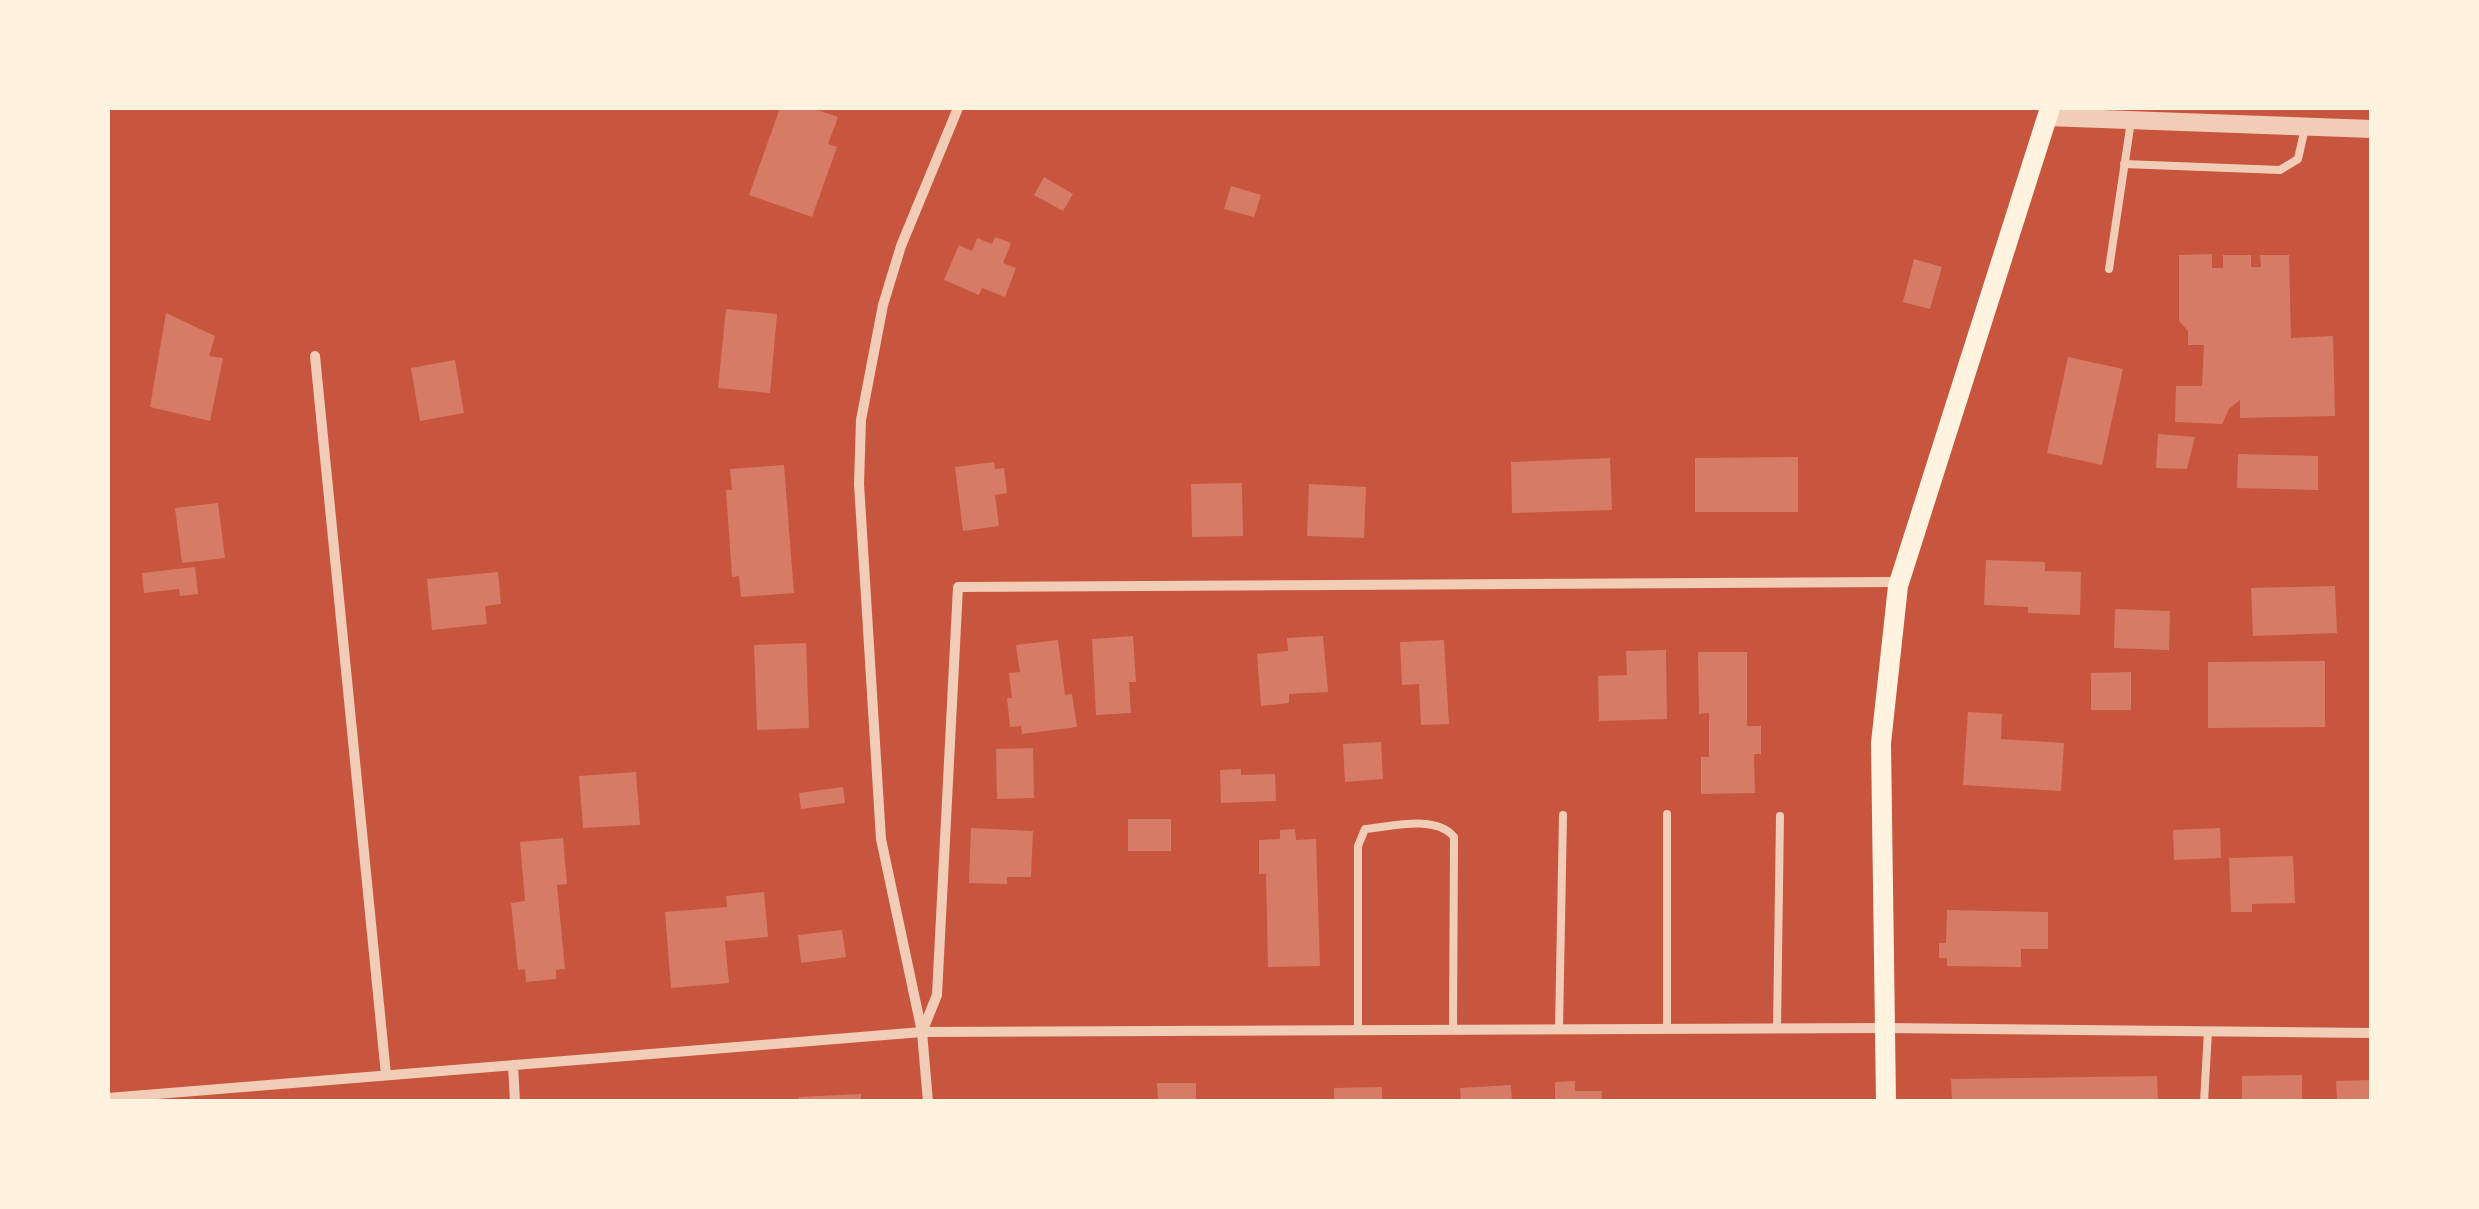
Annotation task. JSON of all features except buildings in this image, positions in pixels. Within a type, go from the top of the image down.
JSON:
[{"type":"main road","points":[[1886,1102],[1882,743],[1899,582],[2048,112]]},
{"type":"street","points":[[928,1102],[922,1032],[881,839],[866,656],[858,484],[861,420],[872,351],[901,246],[958,108]]},
{"type":"street","points":[[2048,112],[2131,120],[2372,129]]},
{"type":"street","points":[[315,356],[386,1075]]},
{"type":"street","points":[[922,1032],[937,995],[958,587],[1899,582]]},
{"type":"street","points":[[108,1098],[922,1032],[1886,1028],[2372,1033]]},
{"type":"street","points":[[513,1065],[515,1102]]},
{"type":"lane","points":[[2109,269],[2131,120]]},
{"type":"lane","points":[[2124,164],[2280,170],[2298,159],[2305,126]]},
{"type":"lane","points":[[1558,1029],[1563,814]]},
{"type":"lane","points":[[1667,1029],[1668,814]]},
{"type":"lane","points":[[1777,1029],[1780,816]]},
{"type":"lane","points":[[1358,1030],[1358,846],[1365,829],[1428,824],[1448,830],[1454,837],[1453,1030]]},
{"type":"lane","points":[[2204,1102],[2208,1031]]}]
